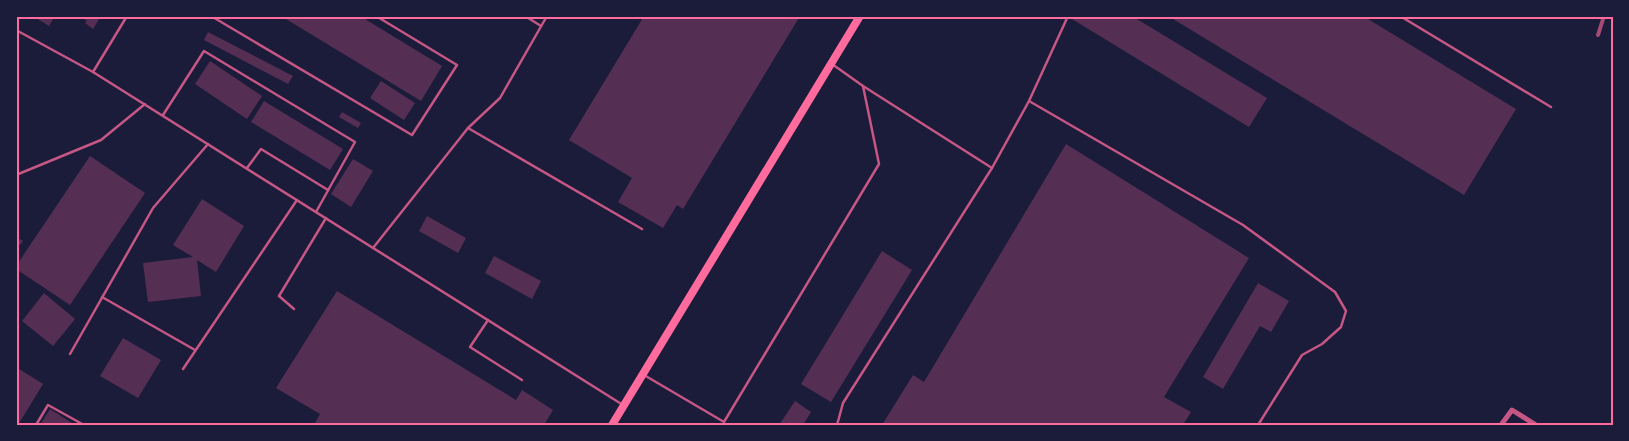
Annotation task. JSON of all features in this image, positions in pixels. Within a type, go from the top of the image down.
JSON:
[{"type":"main road","points":[[612,425],[860,16]]},
{"type":"street","points":[[1501,425],[1512,410],[1536,425]]},
{"type":"lane","points":[[93,72],[127,16]]},
{"type":"lane","points":[[211,16],[412,135],[457,65],[376,16]]},
{"type":"lane","points":[[525,16],[542,26]]},
{"type":"lane","points":[[373,248],[468,128],[500,98],[548,16]]},
{"type":"lane","points":[[837,425],[843,403],[992,168],[1030,101],[1068,16]]},
{"type":"lane","points":[[1400,16],[1551,107]]},
{"type":"lane","points":[[16,30],[93,72],[145,104],[624,405]]},
{"type":"lane","points":[[162,116],[204,51],[355,142],[316,212]]},
{"type":"lane","points":[[831,63],[863,86],[992,168]]},
{"type":"lane","points":[[643,374],[724,422],[879,164],[863,86]]},
{"type":"lane","points":[[1030,101],[1242,225],[1335,292],[1346,310],[1341,327],[1322,344],[1302,355],[1258,425]]},
{"type":"lane","points":[[16,175],[101,140],[145,104]]},
{"type":"lane","points":[[468,128],[642,229]]},
{"type":"lane","points":[[70,354],[153,208],[208,144]]},
{"type":"lane","points":[[246,168],[261,149],[328,190]]},
{"type":"lane","points":[[183,369],[297,200]]},
{"type":"lane","points":[[294,309],[278,296],[326,218]]},
{"type":"lane","points":[[102,297],[195,350]]},
{"type":"lane","points":[[488,320],[470,347],[522,380]]},
{"type":"lane","points":[[36,425],[48,405],[84,425]]},
{"type":"building","points":[[33,16],[55,16],[49,26]]},
{"type":"building","points":[[80,16],[101,16],[93,29]]},
{"type":"building","points":[[281,16],[360,16],[442,66],[421,101]]},
{"type":"building","points":[[644,16],[800,16],[683,209],[677,205],[663,228],[618,202],[632,178],[569,140]]},
{"type":"building","points":[[1067,16],[1132,16],[1267,98],[1249,127]]},
{"type":"building","points":[[1168,16],[1363,16],[1516,109],[1464,195]]},
{"type":"building","points":[[208,32],[293,76],[288,84],[204,40]]},
{"type":"building","points":[[210,61],[262,96],[247,119],[195,84]]},
{"type":"building","points":[[381,81],[415,103],[404,120],[370,98]]},
{"type":"building","points":[[264,101],[343,149],[330,170],[251,122]]},
{"type":"building","points":[[342,112],[361,123],[358,128],[339,117]]},
{"type":"building","points":[[1066,144],[1249,258],[1164,397],[1191,412],[1183,425],[882,425],[913,375],[924,382]]},
{"type":"building","points":[[90,156],[145,193],[70,305],[16,269],[16,266]]},
{"type":"building","points":[[353,159],[373,171],[351,207],[331,194]]},
{"type":"building","points":[[202,199],[244,226],[216,272],[197,260],[201,296],[148,302],[143,263],[193,257],[173,245]]},
{"type":"building","points":[[427,216],[466,238],[458,253],[419,231]]},
{"type":"building","points":[[16,237],[23,241],[16,250]]},
{"type":"building","points":[[882,251],[912,270],[831,402],[801,384]]},
{"type":"building","points":[[494,256],[541,281],[532,299],[485,273]]},
{"type":"building","points":[[1258,283],[1289,301],[1271,332],[1260,326],[1223,389],[1203,377]]},
{"type":"building","points":[[337,291],[516,400],[522,390],[553,410],[544,425],[314,425],[320,414],[276,388]]},
{"type":"building","points":[[44,293],[75,319],[53,346],[22,321]]},
{"type":"building","points":[[123,338],[161,360],[138,398],[100,376]]},
{"type":"building","points":[[16,367],[43,384],[18,425],[16,425]]},
{"type":"building","points":[[795,401],[811,412],[803,425],[779,425]]},
{"type":"building","points":[[50,409],[75,425],[40,425]]},
{"type":"railway","points":[[1598,35],[1604,16]]}]
